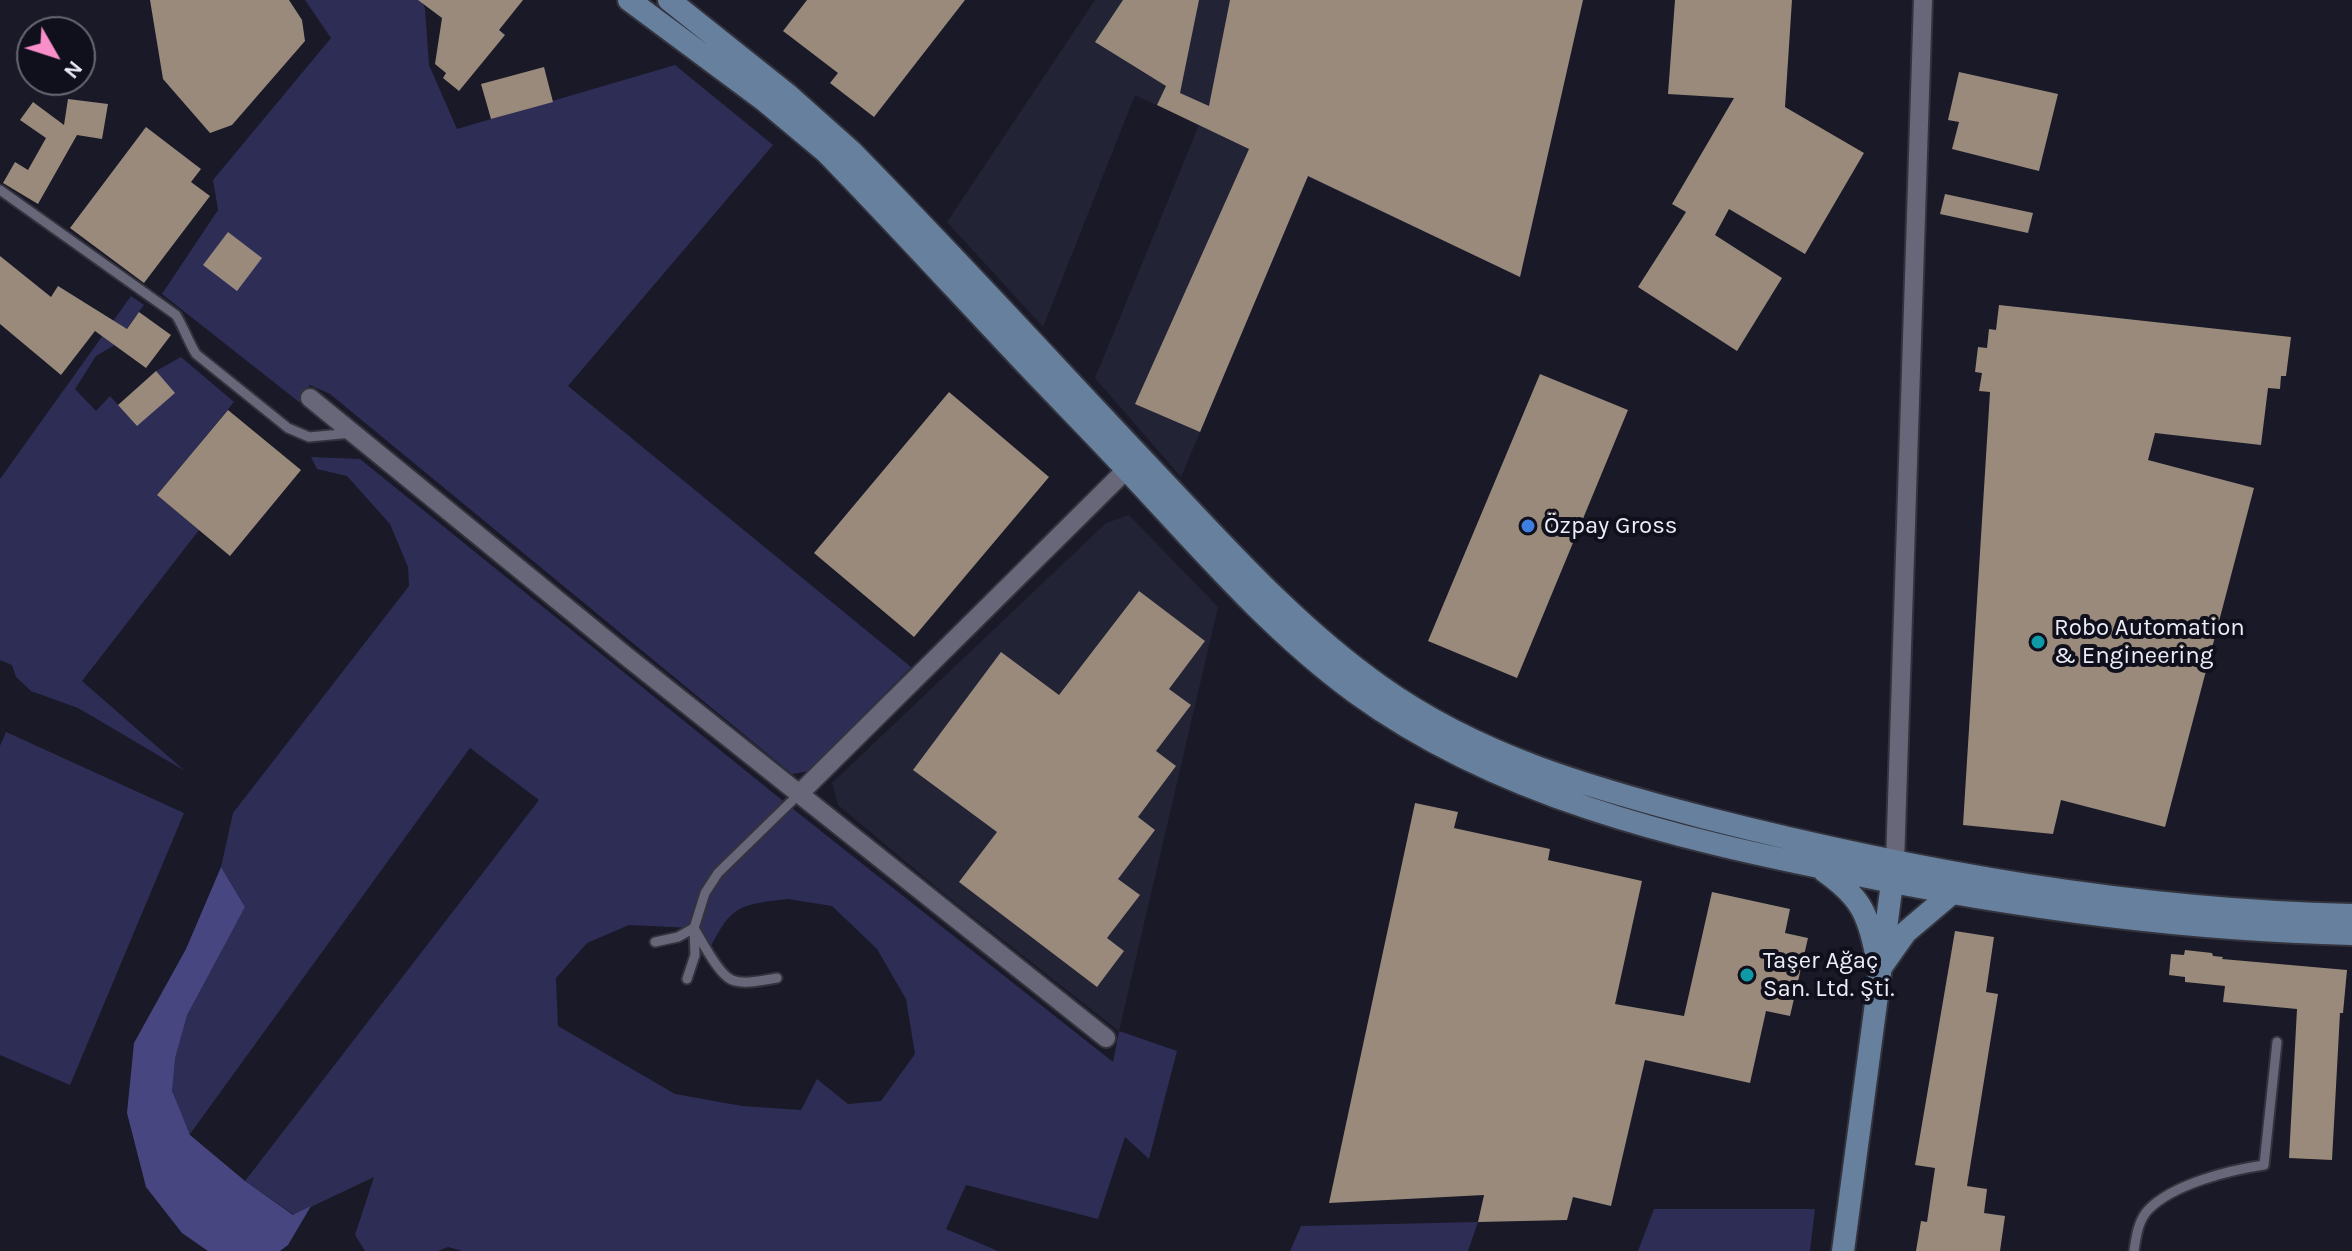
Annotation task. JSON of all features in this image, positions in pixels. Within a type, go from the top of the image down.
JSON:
[{"type":"main road","points":[[629,0],[765,101],[826,152],[1133,463],[1310,631],[1379,686],[1450,730],[1525,765],[1628,798],[1796,842],[1952,893],[2025,906],[2169,924],[2352,934]]},
{"type":"main road","points":[[669,0],[787,94],[852,152],[1133,463],[1261,610],[1302,649],[1358,694],[1424,736],[1530,786],[1631,822],[1714,845],[1819,867],[2027,887],[2171,905],[2352,915]]},
{"type":"main road","points":[[1819,867],[1854,895],[1863,908],[1871,928],[1879,970]]},
{"type":"main road","points":[[1843,1251],[1893,873]]},
{"type":"main road","points":[[1879,970],[1906,932],[1952,893]]},
{"type":"street","points":[[1893,873],[1923,0]]},
{"type":"street","points":[[310,398],[1106,1038]]},
{"type":"street","points":[[799,794],[1133,463]]},
{"type":"lane","points":[[0,190],[176,315],[196,354],[288,428],[309,437],[353,433]]},
{"type":"lane","points":[[687,979],[695,955],[694,928],[705,893],[718,873],[799,794]]},
{"type":"lane","points":[[655,942],[678,937],[694,928]]},
{"type":"lane","points":[[694,928],[731,980],[747,982],[777,978]]},
{"type":"lane","points":[[2134,1251],[2137,1232],[2146,1212],[2161,1199],[2200,1181],[2264,1165],[2277,1042]]},
{"type":"shaded area","points":[[305,0],[422,0],[429,65],[457,129],[675,65],[773,145],[568,386],[911,667],[809,771],[792,774],[330,394],[310,385],[299,402],[162,294],[218,210],[213,180],[331,38]]},
{"type":"shaded area","points":[[1095,0],[1583,0],[1520,277],[1308,177],[1181,477],[1095,378],[1199,125],[1135,95],[1043,327],[947,222]]},
{"type":"shaded area","points":[[131,296],[144,305],[115,345],[96,356],[75,389],[96,411],[110,396],[137,426],[156,371],[181,357],[234,402],[157,495],[199,530],[82,681],[185,771],[78,708],[31,691],[16,677],[12,665],[0,660],[0,479]]},
{"type":"shaded area","points":[[311,457],[360,459],[788,805],[1113,1062],[1119,1031],[1177,1051],[1149,1159],[1125,1137],[1098,1219],[966,1185],[946,1229],[998,1251],[463,1251],[448,1247],[438,1251],[365,1251],[355,1235],[374,1177],[294,1215],[245,1181],[539,800],[470,748],[190,1134],[173,1094],[173,1065],[178,1041],[196,994],[245,907],[221,867],[233,813],[409,586],[408,567],[390,524],[347,476],[317,469]],"holes":[[[788,899],[832,906],[877,949],[906,999],[915,1054],[881,1101],[848,1104],[817,1079],[801,1110],[742,1106],[675,1094],[558,1026],[556,978],[587,943],[629,925],[693,928],[708,952],[730,916],[747,906]]]},
{"type":"shaded area","points":[[1129,515],[1218,607],[1119,1031],[948,897],[838,805],[832,783],[1106,523]]},
{"type":"shaded area","points":[[6,732],[184,813],[70,1085],[0,1055],[0,746]]},
{"type":"shaded area","points":[[221,867],[245,907],[187,1015],[175,1058],[172,1091],[190,1135],[245,1181],[293,1215],[311,1206],[288,1245],[280,1251],[208,1251],[182,1233],[146,1187],[127,1113],[134,1043],[186,949]]},
{"type":"shaded area","points":[[1654,1209],[1815,1209],[1810,1251],[1638,1251]]},
{"type":"shaded area","points":[[1478,1222],[1468,1251],[1290,1251],[1301,1226]]},
{"type":"building","points":[[150,0],[289,0],[302,20],[305,41],[232,125],[210,133],[163,79]]},
{"type":"building","points":[[418,0],[523,0],[499,30],[505,35],[459,91],[443,78],[446,73],[435,64],[442,18]]},
{"type":"building","points":[[807,0],[965,0],[874,117],[830,83],[838,73],[783,31]]},
{"type":"building","points":[[1123,0],[1199,0],[1180,93],[1209,106],[1230,0],[1583,0],[1520,277],[1308,176],[1200,432],[1135,404],[1249,149],[1157,105],[1166,86],[1095,42]]},
{"type":"building","points":[[1675,0],[1792,0],[1785,107],[1864,153],[1805,254],[1729,209],[1715,235],[1782,278],[1737,351],[1638,287],[1686,212],[1672,204],[1734,98],[1668,94]]},
{"type":"building","points":[[544,67],[553,102],[491,119],[481,84]]},
{"type":"building","points":[[1959,72],[2058,94],[2039,171],[1952,149],[1959,122],[1948,120]]},
{"type":"building","points":[[68,99],[108,104],[102,139],[77,135],[38,204],[3,183],[15,162],[28,170],[46,138],[20,120],[33,102],[64,125]]},
{"type":"building","points":[[146,127],[201,169],[191,182],[210,196],[144,283],[70,228]]},
{"type":"building","points":[[1945,194],[2033,213],[2028,233],[1940,214]]},
{"type":"building","points":[[228,232],[262,258],[237,291],[203,265]]},
{"type":"building","points":[[0,256],[51,297],[58,286],[127,329],[139,312],[171,335],[146,368],[95,331],[61,375],[0,324]]},
{"type":"building","points":[[1999,305],[2291,337],[2286,376],[2281,376],[2280,389],[2268,388],[2261,445],[2155,433],[2148,460],[2254,488],[2165,827],[2061,800],[2053,834],[1963,825],[1990,392],[1979,391],[1982,373],[1975,372],[1978,347],[1987,348],[1989,329],[1996,330]]},
{"type":"building","points":[[156,371],[175,393],[137,426],[118,405]]},
{"type":"building","name":"Özpay Gross","points":[[1540,374],[1628,410],[1517,678],[1428,641]]},
{"type":"building","points":[[949,392],[1049,477],[914,637],[814,553]]},
{"type":"building","points":[[228,410],[301,470],[230,556],[157,495]]},
{"type":"building","points":[[1139,591],[1205,641],[1169,689],[1191,705],[1156,751],[1176,766],[1138,817],[1155,830],[1118,879],[1140,895],[1107,938],[1124,951],[1097,987],[959,882],[997,832],[913,770],[1001,652],[1059,695]]},
{"type":"building","points":[[1415,803],[1458,812],[1454,828],[1550,849],[1548,860],[1642,881],[1615,1004],[1684,1016],[1712,892],[1790,909],[1785,933],[1808,938],[1790,1016],[1766,1011],[1750,1083],[1645,1060],[1611,1206],[1573,1197],[1567,1220],[1478,1222],[1484,1195],[1329,1203]]},
{"type":"building","points":[[1955,931],[1994,937],[1986,992],[1998,994],[1967,1186],[1987,1189],[1984,1213],[2005,1216],[2000,1251],[1916,1251],[1921,1221],[1927,1222],[1935,1168],[1915,1165]]},
{"type":"building","points":[[2185,950],[2212,953],[2222,959],[2347,970],[2343,1013],[2340,1013],[2332,1160],[2289,1158],[2297,1009],[2223,1002],[2225,986],[2185,982],[2185,977],[2169,975],[2171,954],[2184,955]]},
{"type":"place","name":"Özpay Gross","points":[[1528,526]]},
{"type":"place","name":"Robo Automation & Engineering","points":[[2038,642]]},
{"type":"place","name":"Taşer Ağaç San. Ltd. Şti.","points":[[1747,975]]}]
